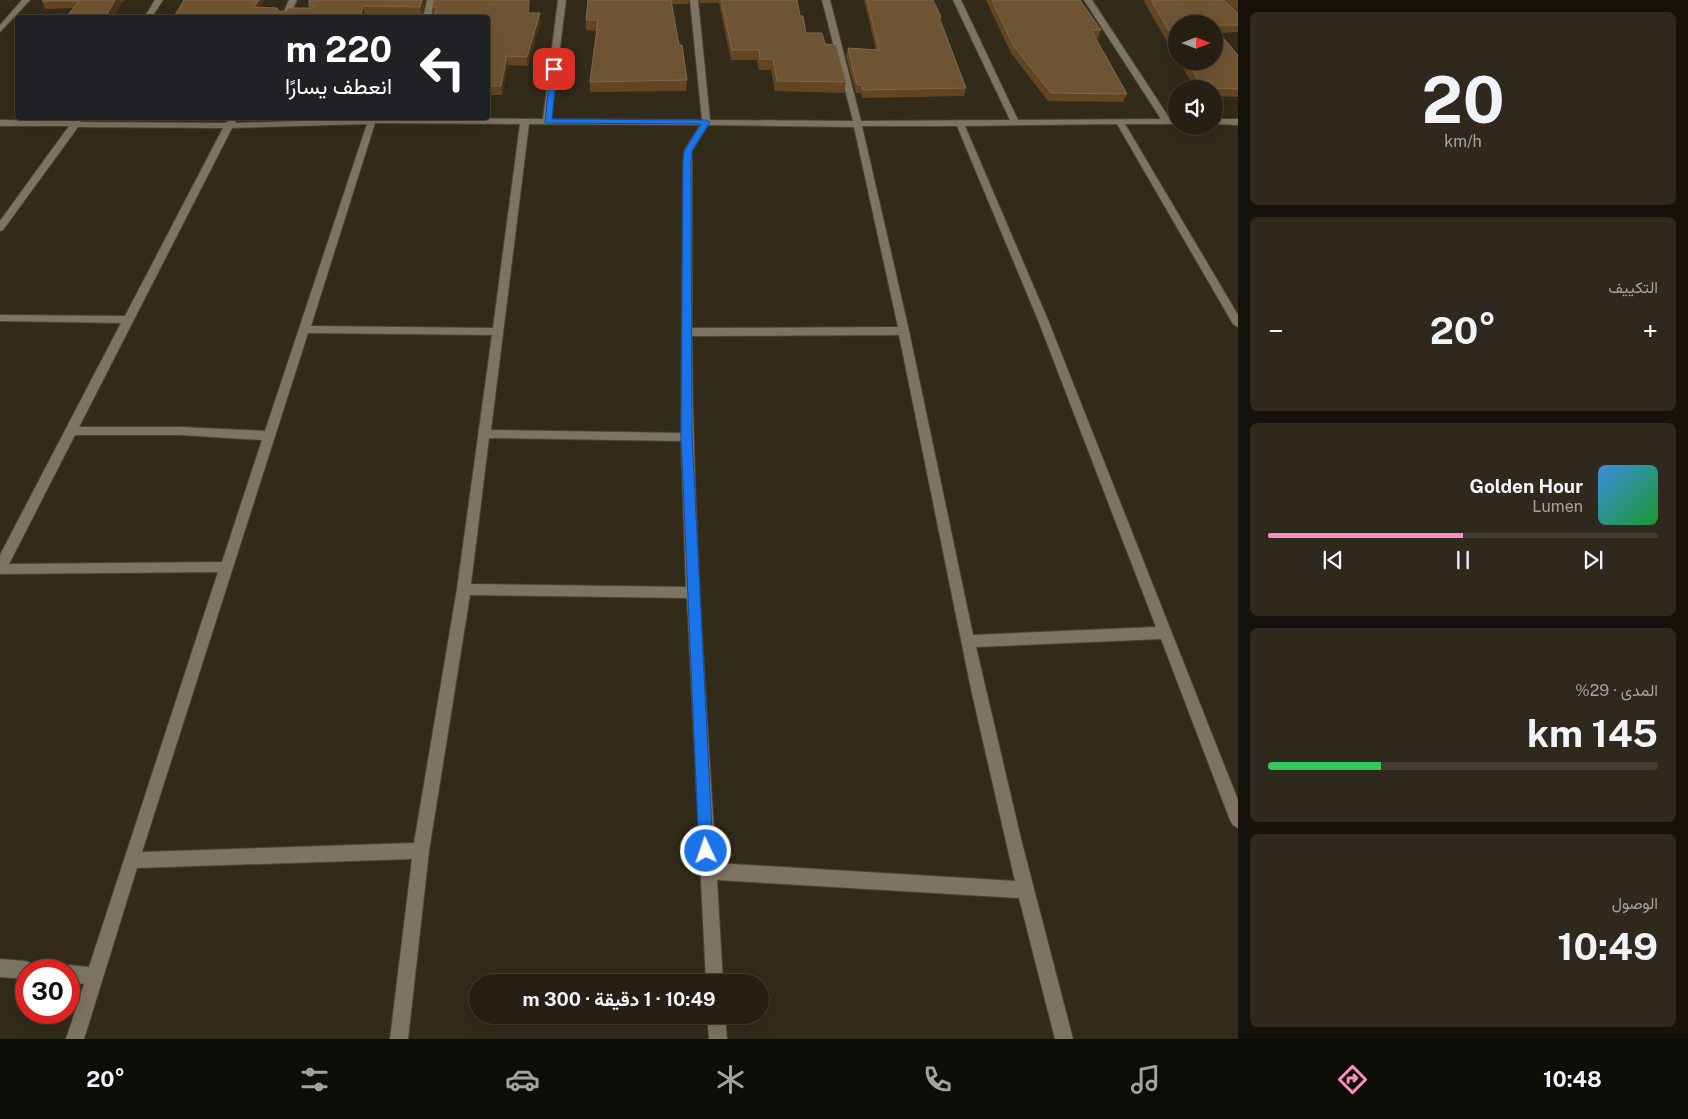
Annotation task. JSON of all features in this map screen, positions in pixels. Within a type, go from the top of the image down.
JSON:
[{"type":"street","points":[[0,30],[26,0]]},
{"type":"street","points":[[149,15],[159,0]]},
{"type":"street","points":[[286,15],[293,0]]},
{"type":"street","points":[[428,15],[432,0]]},
{"type":"street","points":[[548,121],[562,0]]},
{"type":"street","points":[[694,0],[706,122],[688,151],[687,163],[687,436],[692,593],[713,974]]},
{"type":"street","points":[[826,0],[857,124],[904,331],[968,641],[1025,890],[1064,1039]]},
{"type":"street","points":[[957,0],[1015,122]]},
{"type":"street","points":[[1088,0],[1167,121]]},
{"type":"street","points":[[0,123],[372,120],[131,860],[75,1039]]},
{"type":"street","points":[[462,120],[857,124],[1167,121]]},
{"type":"street","points":[[399,1039],[421,851],[464,589],[525,121]]},
{"type":"street","points":[[0,228],[77,122]]},
{"type":"street","points":[[226,567],[0,568],[231,122]]},
{"type":"street","points":[[1120,122],[1238,324]]},
{"type":"street","points":[[1223,122],[1238,122]]},
{"type":"street","points":[[960,123],[1043,320],[1238,820]]},
{"type":"street","points":[[0,318],[128,320]]},
{"type":"street","points":[[305,329],[497,332]]},
{"type":"street","points":[[687,332],[904,331]]},
{"type":"street","points":[[70,431],[181,431],[270,436]]},
{"type":"street","points":[[484,434],[687,436]]},
{"type":"street","points":[[464,589],[692,593]]},
{"type":"street","points":[[968,641],[1164,633]]},
{"type":"street","points":[[131,860],[421,851]]},
{"type":"street","points":[[707,871],[1025,890]]},
{"type":"street","points":[[0,968],[15,969]]},
{"type":"street","points":[[80,975],[96,976]]},
{"type":"street","points":[[717,1024],[718,1039]]},
{"type":"building","points":[[115,0],[107,15],[68,15],[79,1],[42,1]]},
{"type":"building","points":[[184,0],[259,0],[254,7],[277,8],[279,11],[286,11],[289,8],[314,8],[315,6],[309,6],[309,0],[422,0],[420,7],[363,6],[361,15],[175,15]]},
{"type":"building","points":[[434,0],[529,0],[528,13],[540,13],[527,57],[507,56],[501,86],[490,86],[490,15],[435,15],[437,7],[432,7]]},
{"type":"building","points":[[588,0],[671,0],[679,45],[682,45],[687,80],[590,82],[598,20],[586,20]]},
{"type":"building","points":[[721,0],[797,0],[800,16],[803,16],[806,33],[822,33],[825,44],[836,45],[846,82],[777,81],[773,59],[760,59],[759,50],[732,50]]},
{"type":"building","points":[[867,0],[933,0],[941,17],[939,17],[966,88],[863,90],[862,85],[857,85],[848,48],[879,50]]},
{"type":"building","points":[[992,0],[1080,0],[1101,30],[1091,30],[1127,94],[1051,93],[1013,45]]},
{"type":"building","points":[[1151,0],[1224,0],[1238,14],[1238,25],[1223,25],[1223,15],[1168,15],[1168,29]]},
{"type":"building","points":[[1223,38],[1238,55],[1238,89],[1223,88],[1223,80],[1198,80],[1192,70],[1223,70]]},
{"type":"route","points":[[554,69],[548,121],[706,122],[688,151],[687,163],[687,436],[692,593],[706,851]]}]
